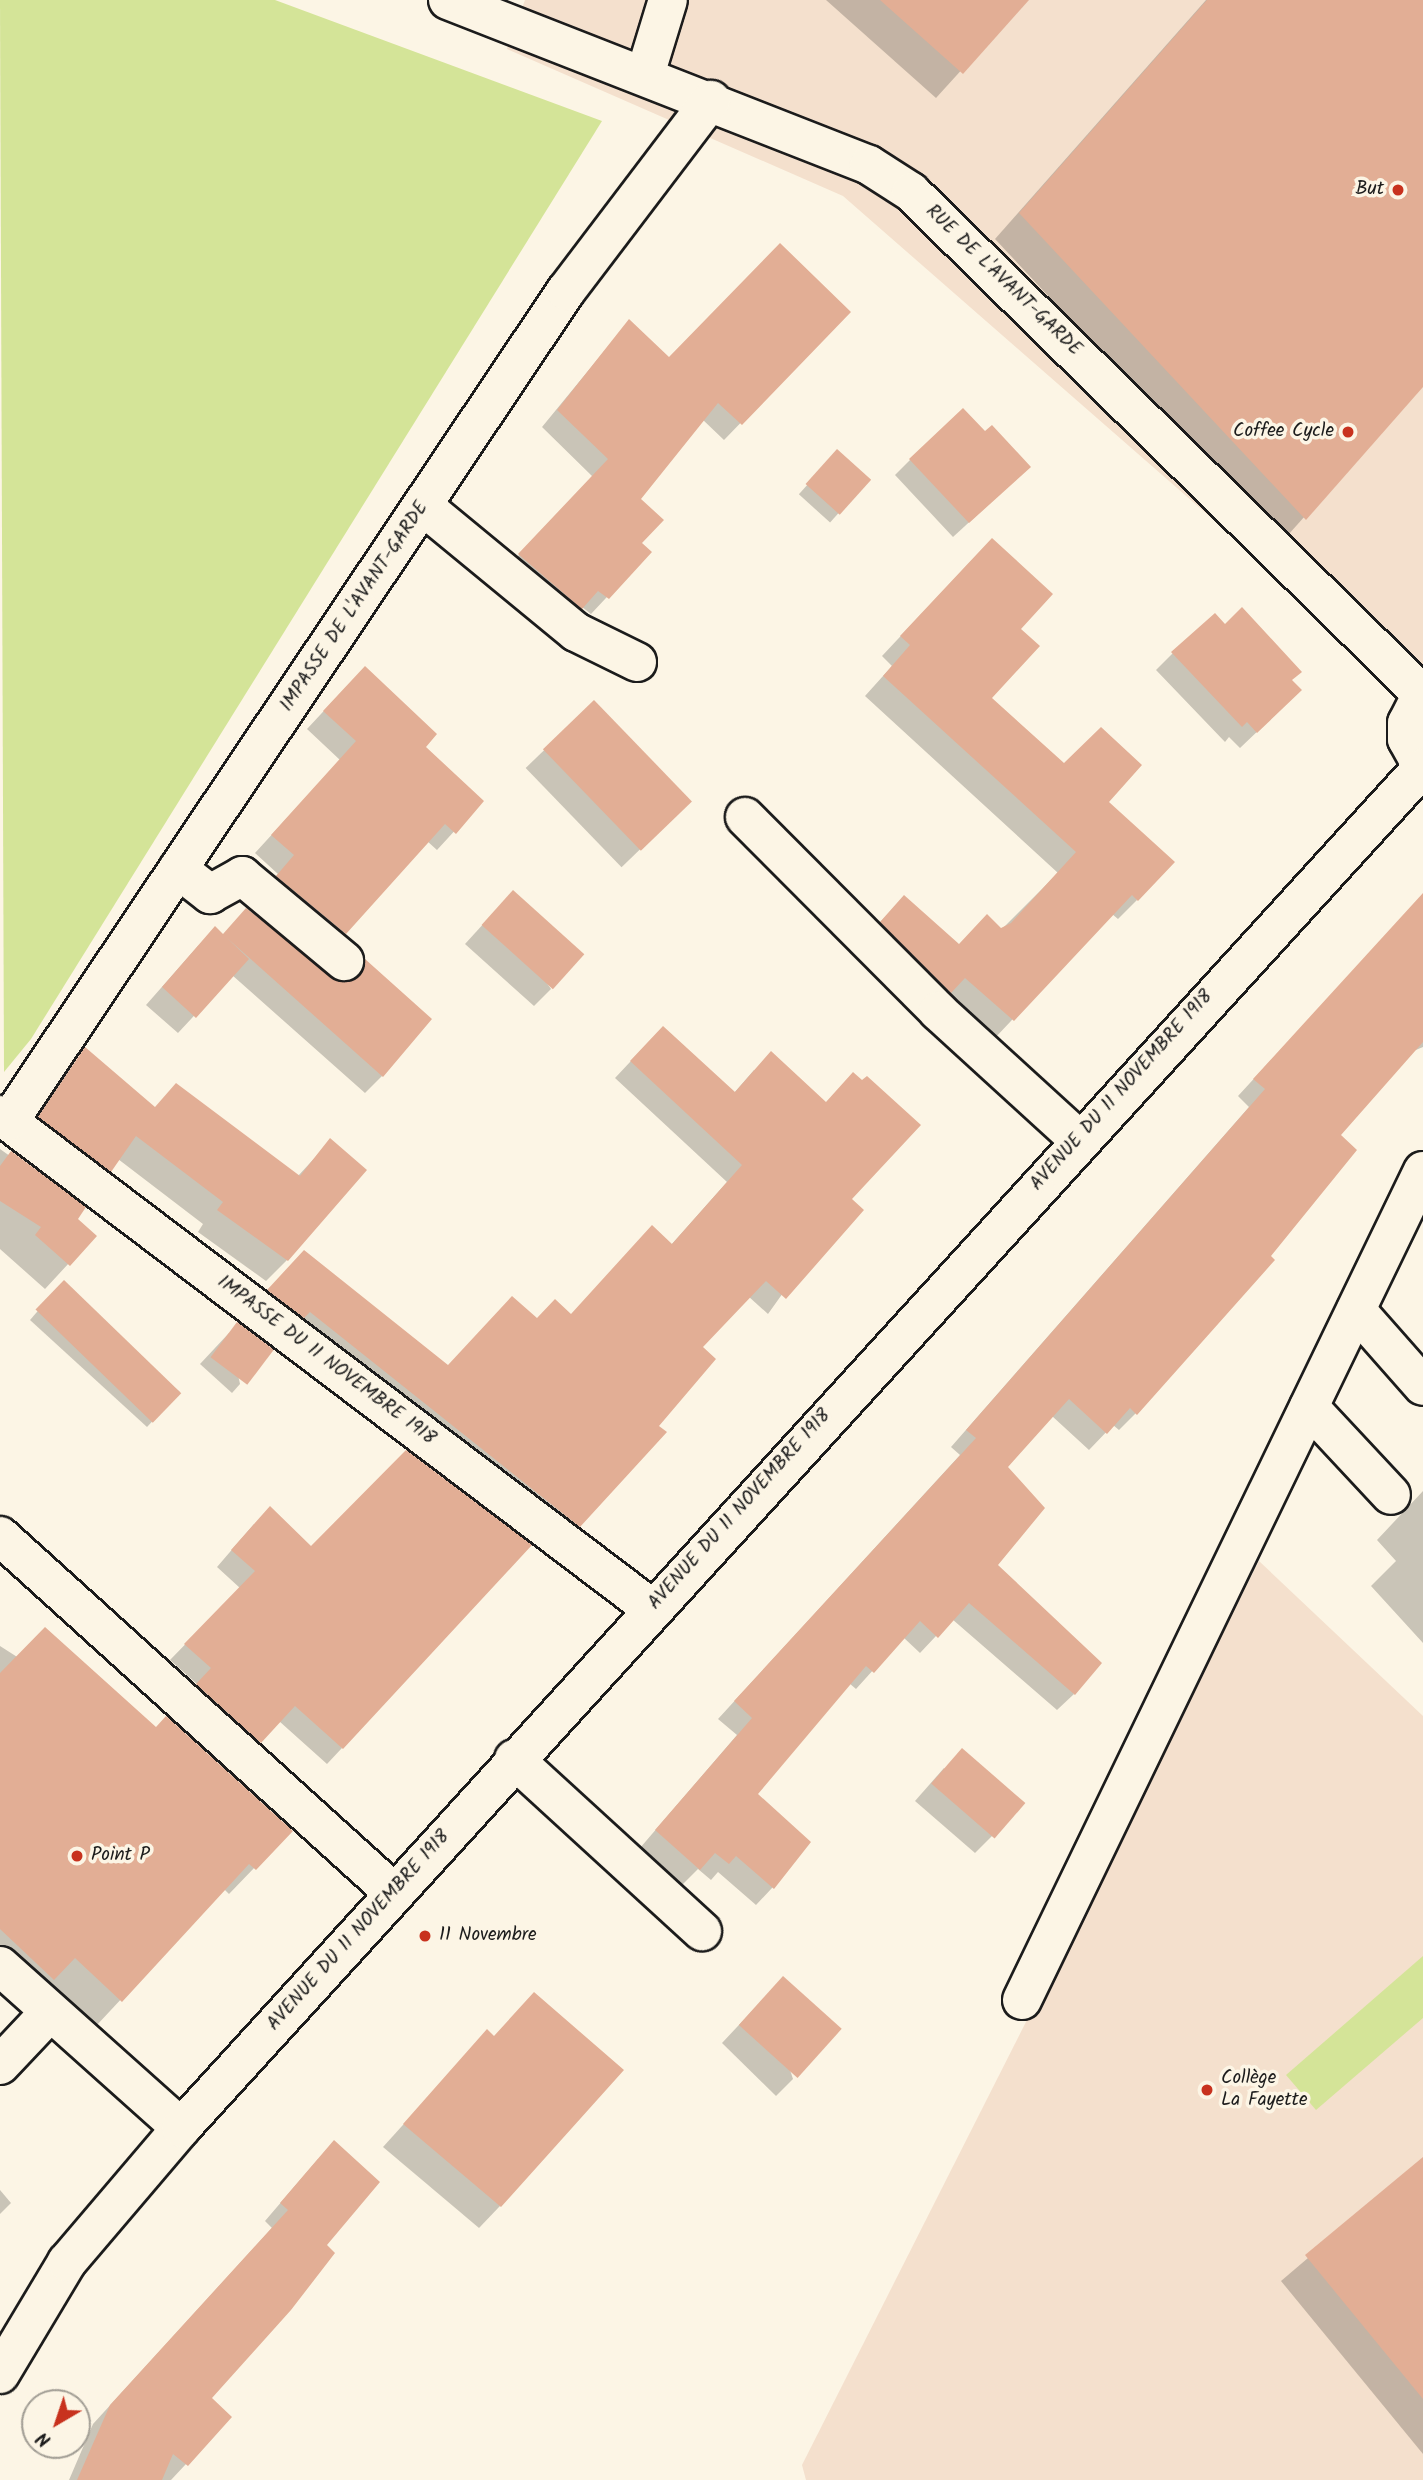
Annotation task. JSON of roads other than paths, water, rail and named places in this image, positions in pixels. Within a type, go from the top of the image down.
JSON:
[{"type":"main road","name":"RUE DE L'AVANT-GARDE","points":[[448,0],[711,100],[869,165],[941,216],[1422,693]]},
{"type":"main road","points":[[645,75],[668,0]]},
{"type":"main road","name":"IMPASSE DE L'AVANT-GARDE","points":[[4,1118],[178,869],[566,291],[711,100]]},
{"type":"main road","points":[[424,506],[576,632],[637,662]]},
{"type":"main road","name":"AVENUE DU 11 NOVEMBRE 1918","points":[[0,2325],[67,2262],[181,2128],[393,1892],[1078,1139],[1423,768],[1407,739],[1406,723],[1422,693]]},
{"type":"main road","points":[[745,817],[938,1011],[1078,1139]]},
{"type":"main road","points":[[178,869],[210,894],[242,876],[344,961]]},
{"type":"main road","name":"IMPASSE DU 11 NOVEMBRE 1918","points":[[4,1118],[651,1608]]},
{"type":"main road","points":[[1022,2000],[1356,1310],[1413,1223],[1423,1171]]},
{"type":"main road","points":[[1356,1310],[1423,1385]]},
{"type":"main road","points":[[1309,1407],[1391,1495]]},
{"type":"main road","points":[[0,1536],[393,1892]]},
{"type":"main road","points":[[514,1759],[702,1931]]},
{"type":"main road","points":[[0,1966],[181,2128]]},
{"type":"main road","points":[[0,2065],[50,2012]]},
{"type":"main road","name":"AVENUE DU 11 NOVEMBRE 1918","points":[[0,2374],[67,2262]]},
{"type":"place","name":"But","points":[[1398,190]]},
{"type":"place","name":"Coffee Cycle","points":[[1348,432]]},
{"type":"place","name":"Point P","points":[[77,1856]]},
{"type":"place","name":"11 Novembre","points":[[425,1936]]},
{"type":"place","name":"Collège La Fayette","points":[[1207,2090]]}]
